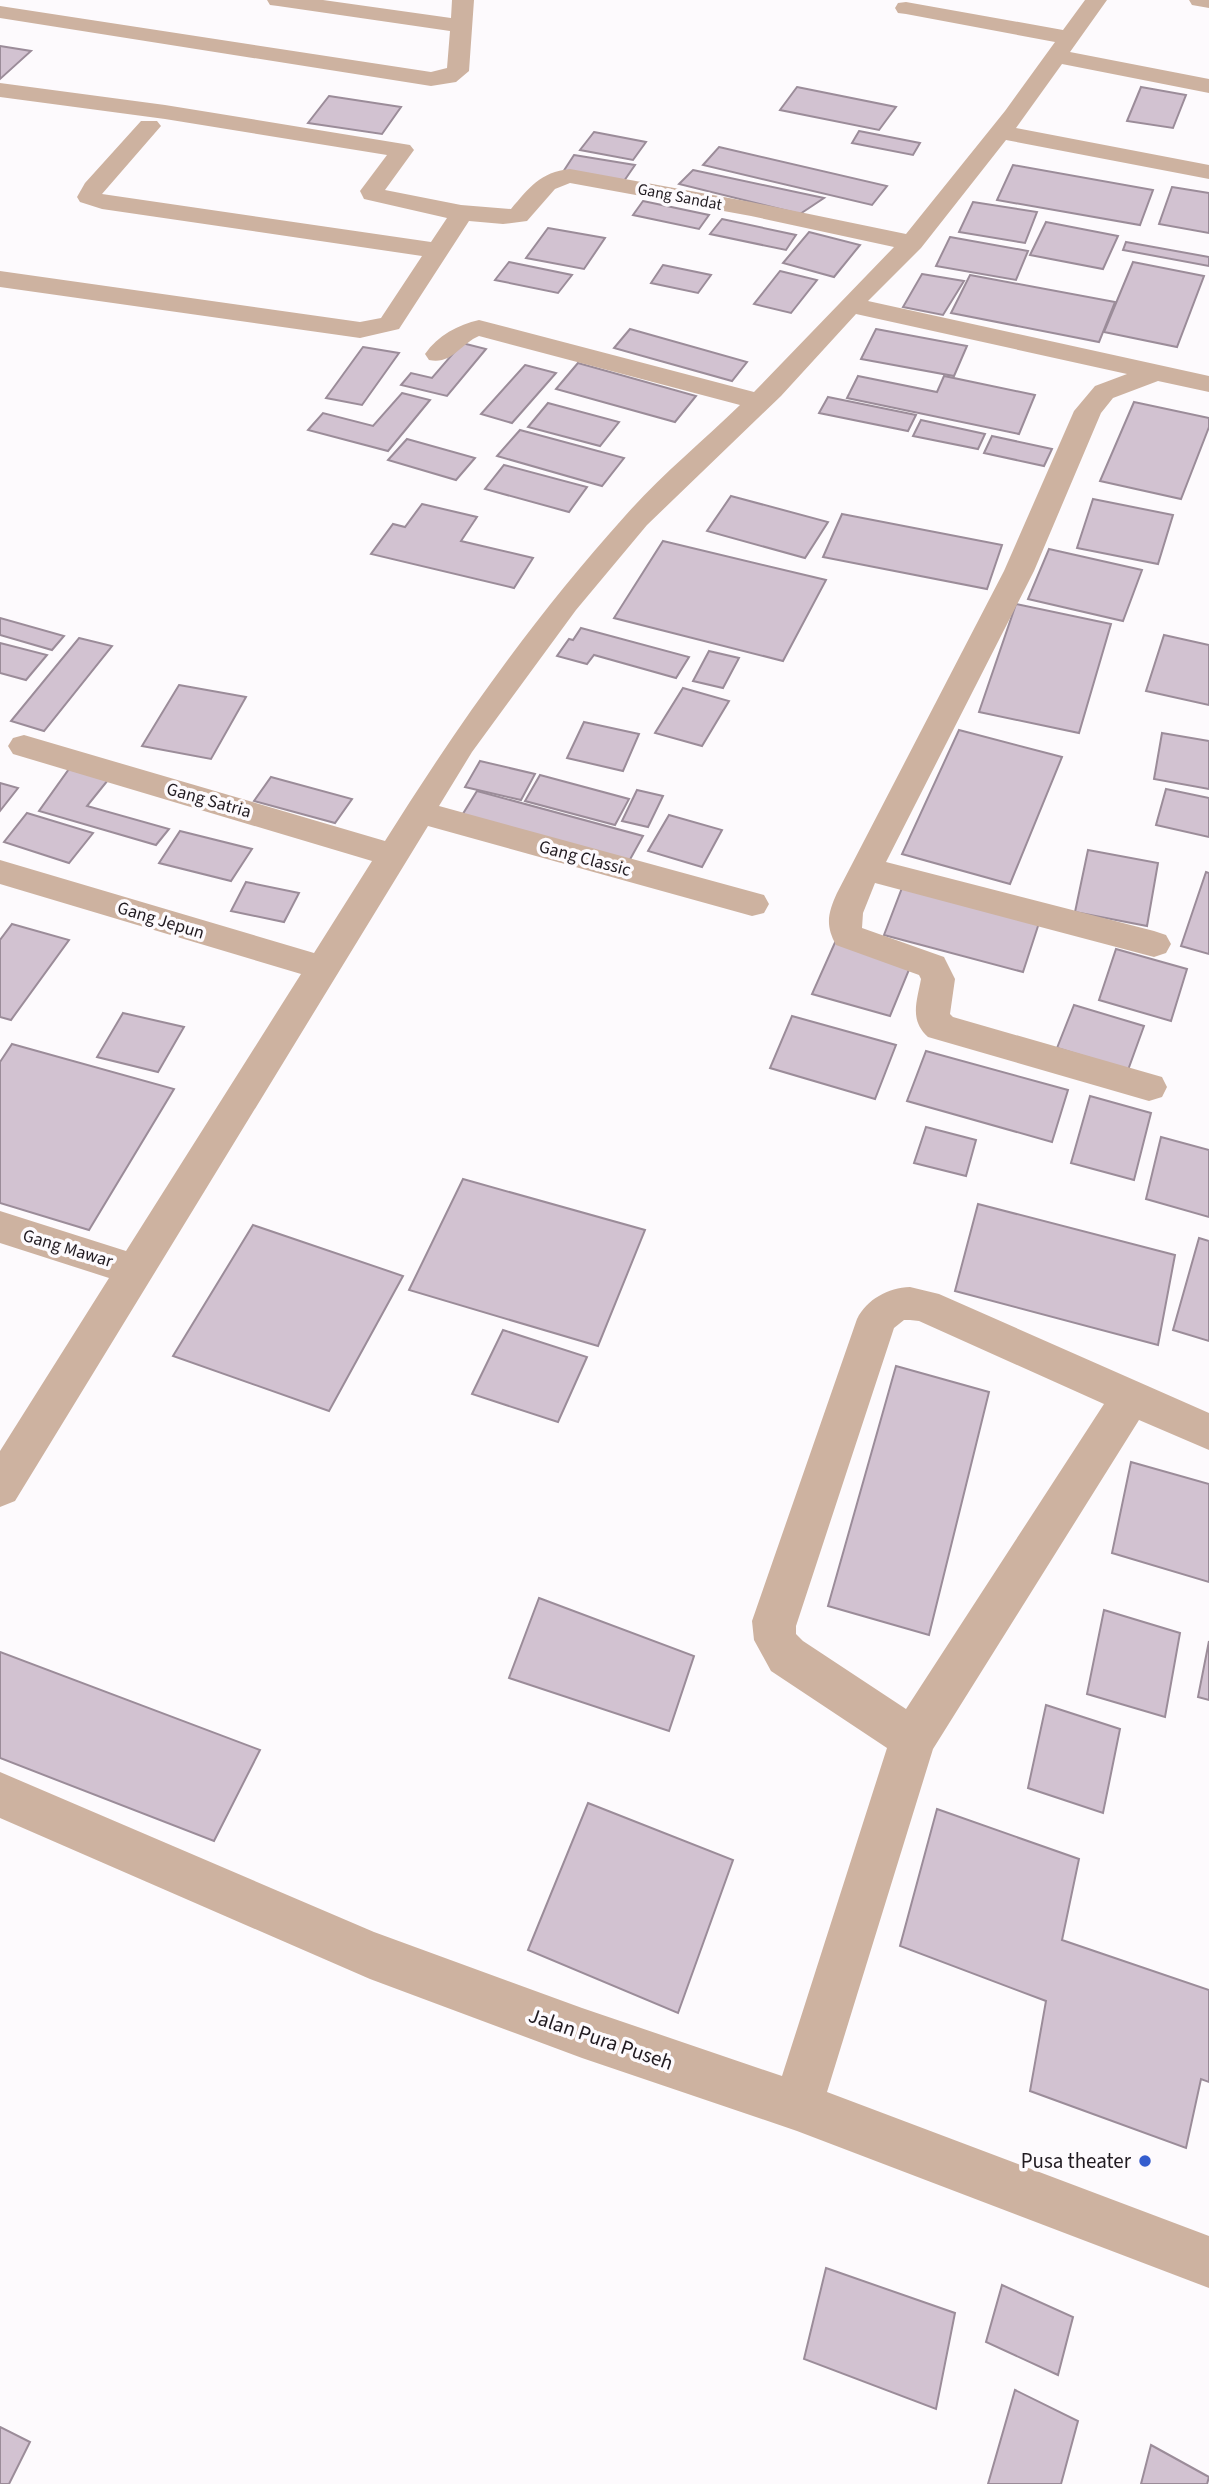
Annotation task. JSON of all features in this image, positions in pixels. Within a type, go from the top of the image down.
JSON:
[{"type":"street","points":[[278,0],[461,26]]},
{"type":"street","points":[[0,12],[431,79],[448,77],[458,71],[463,0]]},
{"type":"street","points":[[0,1488],[419,812],[497,693],[593,568],[637,519],[810,351],[850,305],[912,243],[1006,124],[1096,0]]},
{"type":"street","points":[[1200,0],[1209,2]]},
{"type":"street","points":[[906,8],[1209,86]]},
{"type":"street","points":[[0,90],[165,112],[402,150],[372,191],[373,194],[463,212],[390,324],[368,329],[0,279]]},
{"type":"street","points":[[1006,124],[1209,153]]},
{"type":"street","points":[[1006,124],[1209,172]]},
{"type":"street","points":[[149,126],[93,188],[89,197],[102,202],[440,251]]},
{"type":"street","name":"Gang Sandat","points":[[463,212],[504,218],[518,216],[542,186],[555,177],[570,176],[751,209],[912,243]]},
{"type":"street","points":[[850,305],[1209,384]]},
{"type":"street","points":[[438,354],[466,331],[479,328],[759,402]]},
{"type":"street","points":[[1149,1087],[941,1027],[932,1015],[938,974],[932,966],[848,936],[844,932],[843,921],[866,869],[1019,571],[1088,411],[1104,393],[1156,372]]},
{"type":"street","name":"Gang Satria","points":[[24,746],[393,855]]},
{"type":"street","name":"Gang Classic","points":[[419,812],[752,904]]},
{"type":"street","points":[[866,869],[1154,944]]},
{"type":"street","name":"Gang Jepun","points":[[0,872],[322,968]]},
{"type":"street","name":"Gang Mawar","points":[[0,1227],[136,1270]]},
{"type":"street","points":[[913,1739],[787,1656],[775,1640],[773,1631],[774,1621],[877,1319],[897,1303],[908,1302],[925,1306],[1209,1432]]},
{"type":"street","points":[[797,2106],[913,1739],[1132,1398]]},
{"type":"street","name":"Jalan Pura Puseh","points":[[0,1796],[370,1955],[582,2034],[797,2106],[1209,2262]]},
{"type":"building","points":[[0,46],[31,51],[0,79]]},
{"type":"building","points":[[797,87],[896,107],[879,130],[780,110]]},
{"type":"building","points":[[1141,87],[1186,95],[1173,128],[1127,121]]},
{"type":"building","points":[[329,96],[401,107],[382,134],[308,123]]},
{"type":"building","points":[[859,131],[920,143],[913,155],[852,143]]},
{"type":"building","points":[[594,132],[646,142],[633,160],[580,150]]},
{"type":"building","points":[[719,147],[887,186],[872,205],[703,165]]},
{"type":"building","points":[[574,155],[635,165],[624,181],[563,172]]},
{"type":"building","points":[[1013,165],[1153,190],[1140,225],[997,200]]},
{"type":"building","points":[[693,170],[824,198],[800,214],[679,184]]},
{"type":"building","points":[[1172,187],[1209,193],[1209,233],[1159,224]]},
{"type":"building","points":[[643,201],[709,215],[699,229],[633,215]]},
{"type":"building","points":[[973,202],[1037,212],[1025,243],[959,232]]},
{"type":"building","points":[[722,219],[796,235],[786,250],[710,234]]},
{"type":"building","points":[[1046,222],[1118,236],[1103,269],[1030,255]]},
{"type":"building","points":[[548,228],[605,238],[584,269],[526,258]]},
{"type":"building","points":[[809,232],[860,245],[834,277],[783,263]]},
{"type":"building","points":[[950,237],[1028,251],[1016,280],[936,266]]},
{"type":"building","points":[[1126,242],[1209,257],[1209,266],[1123,250]]},
{"type":"building","points":[[509,262],[572,275],[558,293],[495,280]]},
{"type":"building","points":[[1133,262],[1204,276],[1177,347],[1104,332]]},
{"type":"building","points":[[663,265],[711,275],[698,293],[651,283]]},
{"type":"building","points":[[780,271],[817,280],[791,313],[754,304]]},
{"type":"building","points":[[922,274],[964,281],[943,315],[903,307]]},
{"type":"building","points":[[970,275],[1115,302],[1099,342],[951,313]]},
{"type":"building","points":[[630,329],[747,362],[732,381],[614,348]]},
{"type":"building","points":[[876,329],[967,346],[954,376],[861,359]]},
{"type":"building","points":[[462,343],[486,349],[447,396],[401,385],[411,373],[432,378]]},
{"type":"building","points":[[363,347],[399,353],[362,405],[326,398]]},
{"type":"building","points":[[578,363],[696,396],[675,422],[556,389]]},
{"type":"building","points":[[525,365],[556,373],[512,423],[481,414]]},
{"type":"building","points":[[858,376],[937,392],[944,376],[1035,395],[1019,434],[847,398]]},
{"type":"building","points":[[402,393],[430,400],[388,451],[308,430],[323,413],[373,426]]},
{"type":"building","points":[[828,397],[916,415],[908,431],[819,413]]},
{"type":"building","points":[[1134,402],[1209,418],[1209,427],[1181,499],[1100,481]]},
{"type":"building","points":[[548,403],[619,422],[600,446],[528,427]]},
{"type":"building","points":[[921,420],[985,434],[978,449],[913,436]]},
{"type":"building","points":[[520,430],[624,458],[602,486],[497,456]]},
{"type":"building","points":[[992,436],[1052,449],[1044,466],[984,453]]},
{"type":"building","points":[[407,439],[475,458],[456,480],[388,460]]},
{"type":"building","points":[[504,465],[587,487],[569,512],[485,489]]},
{"type":"building","points":[[731,496],[828,522],[805,558],[707,531]]},
{"type":"building","points":[[1093,499],[1173,515],[1158,564],[1077,548]]},
{"type":"building","points":[[422,504],[477,517],[461,541],[533,558],[514,588],[371,554],[393,524],[405,527]]},
{"type":"building","points":[[842,514],[1002,545],[987,589],[823,557]]},
{"type":"building","points":[[663,541],[826,580],[783,661],[614,618]]},
{"type":"building","points":[[1049,549],[1142,570],[1123,621],[1028,599]]},
{"type":"building","points":[[1016,604],[1111,624],[1079,733],[979,712]]},
{"type":"building","points":[[0,618],[64,636],[52,650],[0,635]]},
{"type":"building","points":[[581,628],[689,657],[676,678],[594,655],[587,664],[557,656]]},
{"type":"building","points":[[1164,635],[1209,645],[1209,705],[1146,691]]},
{"type":"building","points":[[79,638],[112,646],[44,731],[11,721]]},
{"type":"building","points":[[0,643],[47,655],[26,680],[0,673]]},
{"type":"building","points":[[709,651],[739,658],[723,688],[693,681]]},
{"type":"building","points":[[179,685],[246,697],[211,759],[142,746]]},
{"type":"building","points":[[683,688],[729,701],[702,746],[655,733]]},
{"type":"building","points":[[584,722],[639,734],[623,771],[567,758]]},
{"type":"building","points":[[959,730],[1062,757],[1010,884],[902,854]]},
{"type":"building","points":[[1162,733],[1209,741],[1209,789],[1154,779]]},
{"type":"building","points":[[480,761],[535,774],[521,800],[465,787]]},
{"type":"building","points":[[69,769],[108,780],[87,806],[169,829],[156,845],[39,811]]},
{"type":"building","points":[[540,775],[629,799],[615,825],[525,801]]},
{"type":"building","points":[[271,777],[352,799],[335,823],[254,801]]},
{"type":"building","points":[[0,783],[18,788],[0,811]]},
{"type":"building","points":[[1166,789],[1209,798],[1209,837],[1156,825]]},
{"type":"building","points":[[637,790],[663,796],[648,827],[622,821]]},
{"type":"building","points":[[477,791],[643,836],[628,863],[461,817]]},
{"type":"building","points":[[27,813],[93,833],[69,863],[4,842]]},
{"type":"building","points":[[669,815],[722,830],[702,867],[648,851]]},
{"type":"building","points":[[180,831],[252,849],[231,881],[159,863]]},
{"type":"building","points":[[1088,850],[1158,863],[1147,926],[1075,912]]},
{"type":"building","points":[[1206,872],[1209,873],[1209,954],[1181,946]]},
{"type":"building","points":[[246,882],[299,893],[284,922],[231,911]]},
{"type":"building","points":[[902,888],[1039,923],[1023,972],[884,935]]},
{"type":"building","points":[[12,924],[69,940],[11,1020],[0,1017],[0,940]]},
{"type":"building","points":[[837,938],[913,960],[890,1016],[812,994]]},
{"type":"building","points":[[1116,949],[1187,969],[1171,1021],[1099,1000]]},
{"type":"building","points":[[1074,1005],[1144,1026],[1128,1070],[1057,1048]]},
{"type":"building","points":[[123,1013],[184,1027],[158,1072],[97,1057]]},
{"type":"building","points":[[792,1016],[896,1045],[875,1099],[770,1068]]},
{"type":"building","points":[[12,1044],[174,1089],[89,1230],[0,1203],[0,1062]]},
{"type":"building","points":[[926,1051],[1068,1090],[1052,1142],[907,1101]]},
{"type":"building","points":[[1090,1096],[1151,1113],[1134,1180],[1071,1163]]},
{"type":"building","points":[[926,1127],[976,1140],[966,1176],[914,1163]]},
{"type":"building","points":[[1161,1137],[1209,1150],[1209,1217],[1146,1199]]},
{"type":"building","points":[[463,1179],[645,1230],[598,1346],[409,1290]]},
{"type":"building","points":[[978,1204],[1175,1255],[1158,1345],[955,1291]]},
{"type":"building","points":[[253,1225],[403,1276],[329,1411],[173,1356]]},
{"type":"building","points":[[1199,1238],[1209,1241],[1209,1341],[1173,1330]]},
{"type":"building","points":[[503,1330],[587,1357],[558,1422],[472,1394]]},
{"type":"building","points":[[896,1366],[989,1392],[929,1635],[828,1606]]},
{"type":"building","points":[[1131,1462],[1209,1484],[1209,1582],[1112,1553]]},
{"type":"building","points":[[539,1598],[694,1656],[669,1731],[509,1678]]},
{"type":"building","points":[[1104,1610],[1180,1633],[1165,1717],[1087,1694]]},
{"type":"building","points":[[1209,1641],[1209,1700],[1198,1697]]},
{"type":"building","points":[[0,1652],[260,1750],[214,1841],[0,1758]]},
{"type":"building","points":[[1046,1705],[1120,1729],[1103,1813],[1028,1788]]},
{"type":"building","points":[[588,1803],[733,1860],[678,2013],[528,1950]]},
{"type":"building","points":[[937,1809],[1079,1859],[1062,1940],[1209,1990],[1209,2082],[1201,2079],[1186,2148],[1030,2091],[1046,2001],[900,1946]]},
{"type":"building","points":[[826,2268],[955,2313],[936,2409],[804,2359]]},
{"type":"building","points":[[1002,2285],[1073,2317],[1058,2375],[986,2342]]},
{"type":"building","points":[[1015,2390],[1078,2421],[1061,2484],[988,2484]]},
{"type":"building","points":[[0,2427],[30,2442],[9,2484],[0,2484]]},
{"type":"building","points":[[1151,2445],[1209,2477],[1207,2484],[1141,2484]]},
{"type":"place","name":"Pusa theater","points":[[1145,2161]]}]
